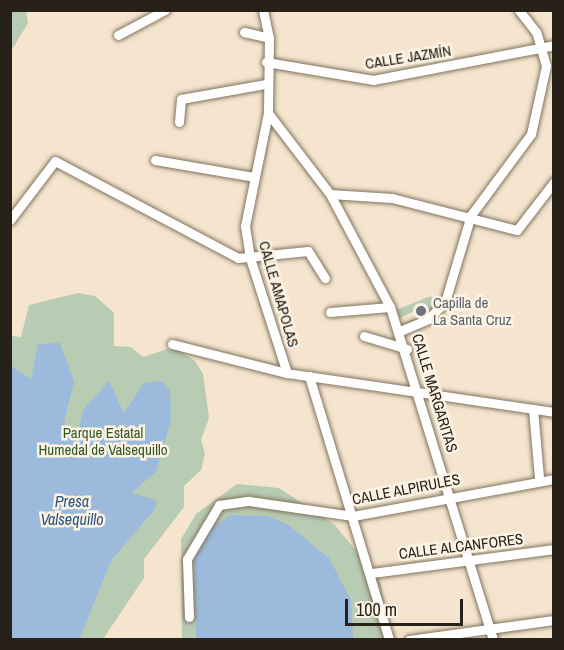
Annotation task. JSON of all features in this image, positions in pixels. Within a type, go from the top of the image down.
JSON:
[{"type":"street","points":[[118,35],[165,10]]},
{"type":"street","name":"CALLE AMAPOLAS","points":[[263,10],[269,38],[266,62],[268,113],[246,217],[250,258],[287,373]]},
{"type":"street","points":[[400,331],[428,319],[445,302],[471,215],[520,155],[531,134],[545,87],[543,48],[519,10]]},
{"type":"street","points":[[244,32],[269,38]]},
{"type":"street","name":"CALLE JAZMÍN","points":[[266,62],[365,81],[554,45]]},
{"type":"street","points":[[179,122],[181,99],[266,84]]},
{"type":"street","name":"CALLE MARGARITAS","points":[[268,113],[330,194],[390,307],[407,348],[493,639]]},
{"type":"street","points":[[155,160],[254,177]]},
{"type":"street","points":[[10,220],[55,161],[229,255],[250,258],[308,251],[325,278]]},
{"type":"street","points":[[330,194],[392,198],[471,215],[518,230],[554,182]]},
{"type":"street","points":[[330,312],[390,307]]},
{"type":"street","points":[[364,336],[407,348]]},
{"type":"street","points":[[172,344],[287,373],[554,412]]},
{"type":"street","points":[[309,376],[372,573],[388,639]]},
{"type":"street","points":[[533,409],[538,478]]},
{"type":"street","name":"CALLE ALPIRULES","points":[[189,617],[187,559],[213,510],[228,501],[352,516],[538,478],[554,479]]},
{"type":"street","name":"CALLE ALCANFORES","points":[[372,573],[554,549]]},
{"type":"street","points":[[409,639],[554,620]]},
{"type":"green space","points":[[11,10],[26,11],[28,23],[11,51]]},
{"type":"green space","points":[[445,289],[445,301],[426,319],[404,329],[402,324],[427,314],[427,305],[400,318],[396,310],[431,296],[433,300],[441,297]]},
{"type":"green space","name":"Presa Valsequillo","points":[[78,293],[95,296],[114,313],[114,346],[131,347],[143,357],[174,347],[195,361],[203,374],[209,418],[201,440],[205,454],[201,470],[184,486],[184,507],[144,559],[144,578],[103,639],[11,640],[11,336],[21,337],[29,305]]},
{"type":"green space","points":[[237,484],[279,488],[334,524],[380,580],[384,602],[379,622],[388,639],[182,639],[181,539],[196,514]]},
{"type":"water","name":"Presa Valsequillo","points":[[60,343],[74,382],[64,422],[70,434],[78,434],[83,410],[109,381],[124,413],[144,383],[162,381],[170,391],[171,420],[156,472],[131,493],[156,500],[156,508],[112,559],[79,639],[11,639],[11,366],[31,379],[38,344]]},
{"type":"water","points":[[231,515],[267,516],[287,524],[329,558],[351,600],[353,639],[196,639],[194,550],[206,531]]},
{"type":"building","name":"Capilla de La Santa Cruz","points":[[422,305],[426,311],[422,317],[418,317],[414,309]]},
{"type":"place","name":"Capilla de La Santa Cruz","points":[[421,311]]},
{"type":"park label","name":"Parque Estatal Humedal de Valsequillo","points":[[103,440]]}]
